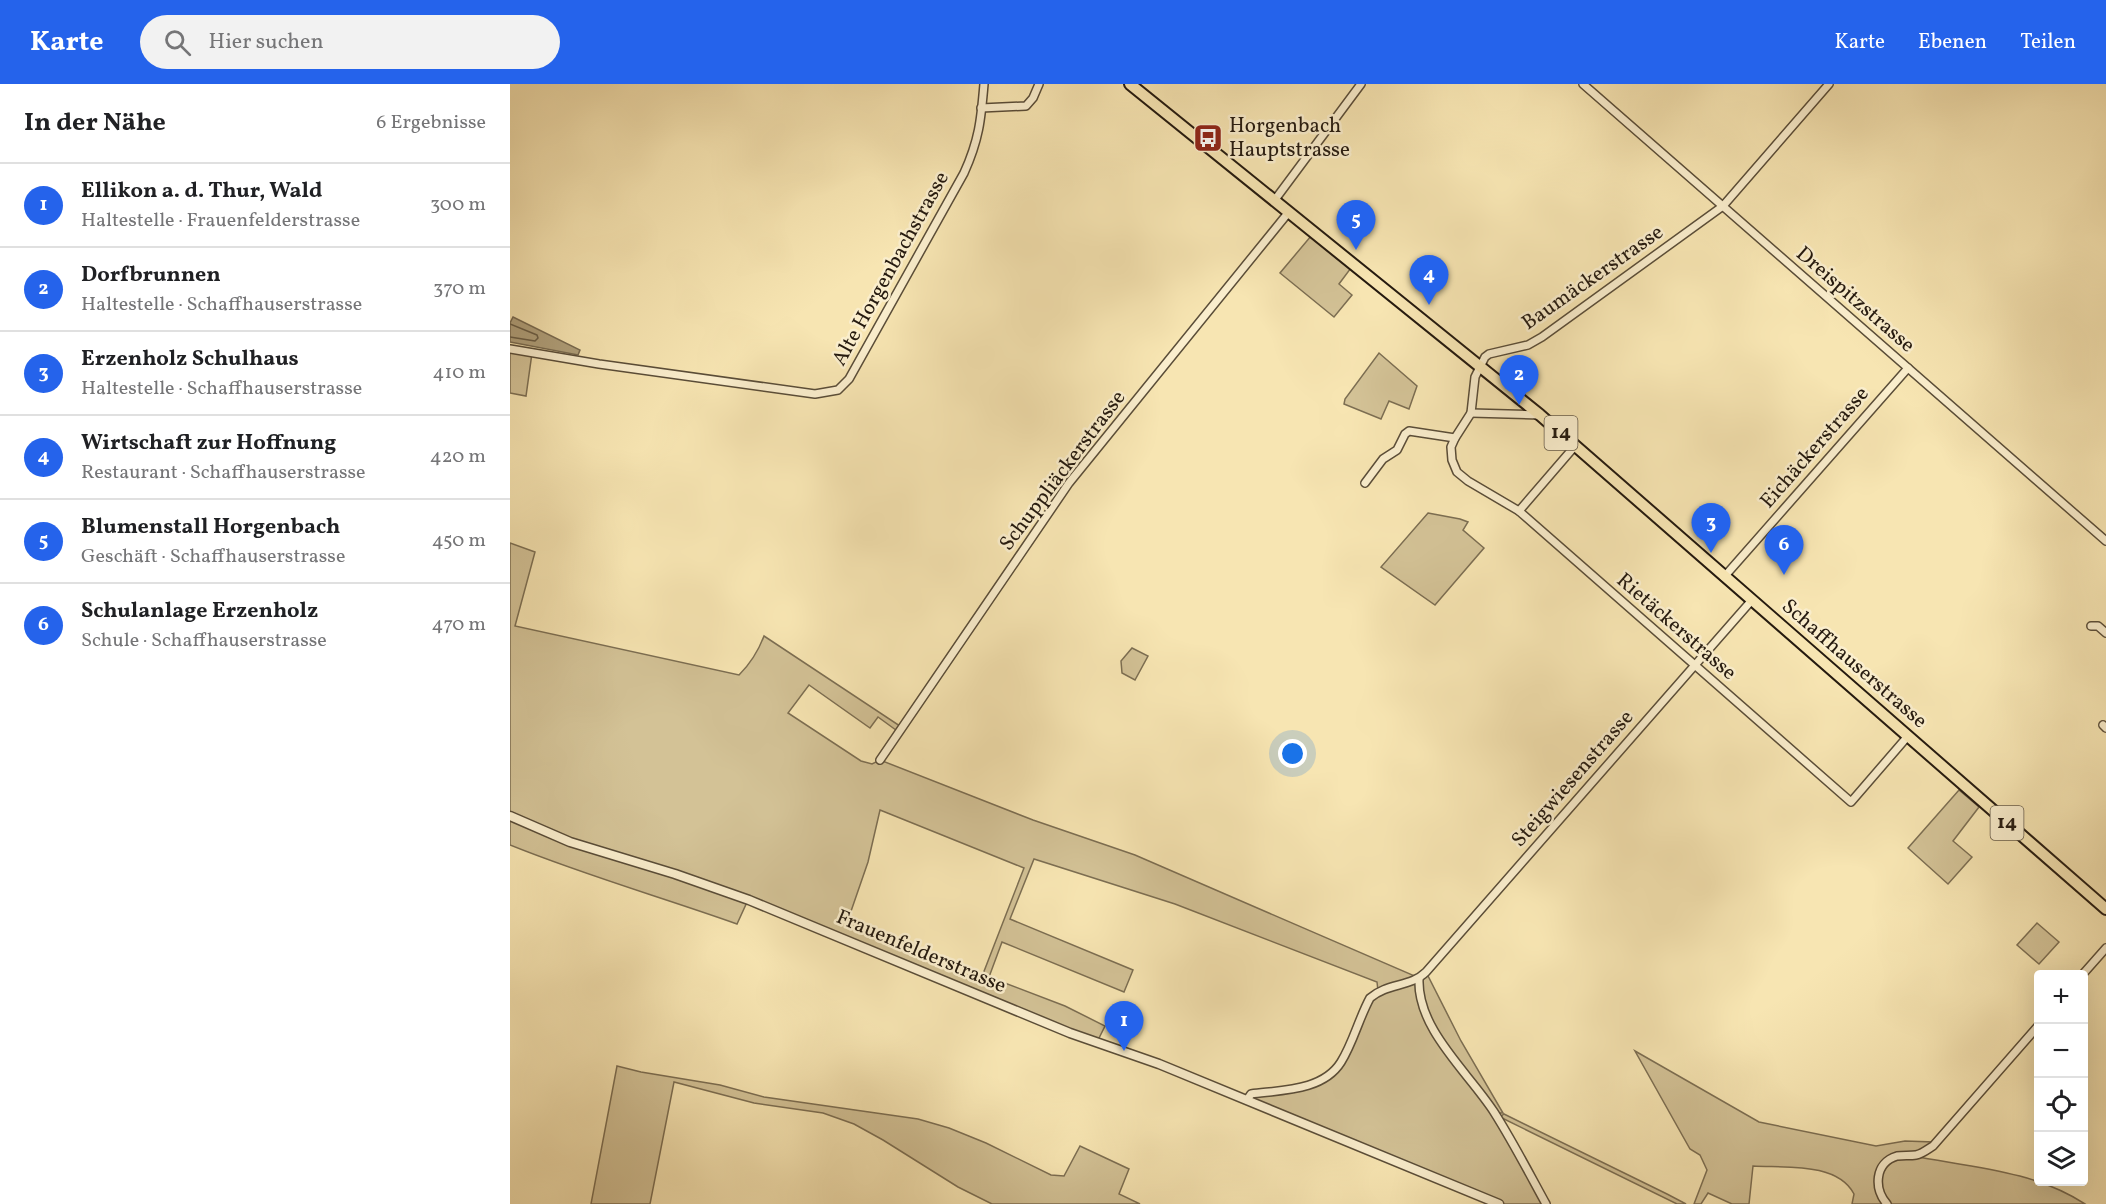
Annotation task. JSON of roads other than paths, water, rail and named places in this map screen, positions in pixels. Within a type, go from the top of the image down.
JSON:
[{"type":"main road","name":"Schaffhauserstrasse","points":[[1130,84],[1540,415],[2106,909]]},
{"type":"street","name":"Alte Horgenbachstrasse","points":[[510,349],[599,364],[815,394],[838,390],[849,379],[964,172],[975,148],[984,84]]},
{"type":"street","points":[[981,108],[1026,106],[1033,98],[1039,84]]},
{"type":"street","points":[[1274,201],[1361,84]]},
{"type":"street","name":"Dreispitzstrasse","points":[[1583,84],[2106,541]]},
{"type":"street","name":"Baumäckerstrasse","points":[[1480,366],[1489,354],[1528,345],[1542,337],[1723,206],[1830,84]]},
{"type":"street","name":"Schuppliäckerstrasse","points":[[880,760],[1069,483],[1288,213]]},
{"type":"street","points":[[1365,483],[1383,459],[1397,450],[1409,431],[1455,438],[1471,413],[1475,377],[1480,366]]},
{"type":"street","name":"Eichäckerstrasse","points":[[1724,577],[1908,368]]},
{"type":"street","points":[[1471,413],[1540,415]]},
{"type":"street","name":"Rietäckerstrasse","points":[[1455,438],[1451,447],[1452,460],[1457,472],[1519,511],[1851,802],[1908,736]]},
{"type":"street","points":[[1519,511],[1575,446]]},
{"type":"street","name":"Steigwiesenstrasse","points":[[1419,979],[1752,600]]},
{"type":"street","points":[[2091,626],[2098,626],[2106,633]]},
{"type":"street","name":"Frauenfelderstrasse","points":[[510,816],[570,842],[712,886],[1070,1033],[1159,1064],[1499,1204]]},
{"type":"street","points":[[2087,970],[2106,948]]},
{"type":"street","points":[[1246,1100],[1251,1094],[1319,1082],[1331,1075],[1341,1062],[1370,998],[1378,991],[1419,979],[1419,990],[1425,1010],[1441,1044],[1473,1081],[1546,1204]]},
{"type":"street","points":[[1887,1204],[1878,1187],[1881,1168],[1887,1161],[1897,1156],[1918,1155],[1933,1146],[2034,1031]]},
{"type":"water","points":[[513,317],[580,350],[578,355],[510,342],[510,323]]},
{"type":"place","name":"Horgenbach Hauptstrasse","points":[[1208,138]]},
{"type":"place","name":"Blumenstall Horgenbach","points":[[1356,250]]},
{"type":"place","name":"Wirtschaft zur Hoffnung","points":[[1429,305]]},
{"type":"place","name":"Dorfbrunnen","points":[[1519,405]]},
{"type":"place","name":"Erzenholz Schulhaus","points":[[1711,553]]},
{"type":"place","name":"Schulanlage Erzenholz","points":[[1784,575]]},
{"type":"place","name":"Ellikon a. d. Thur, Wald","points":[[1124,1051]]}]
